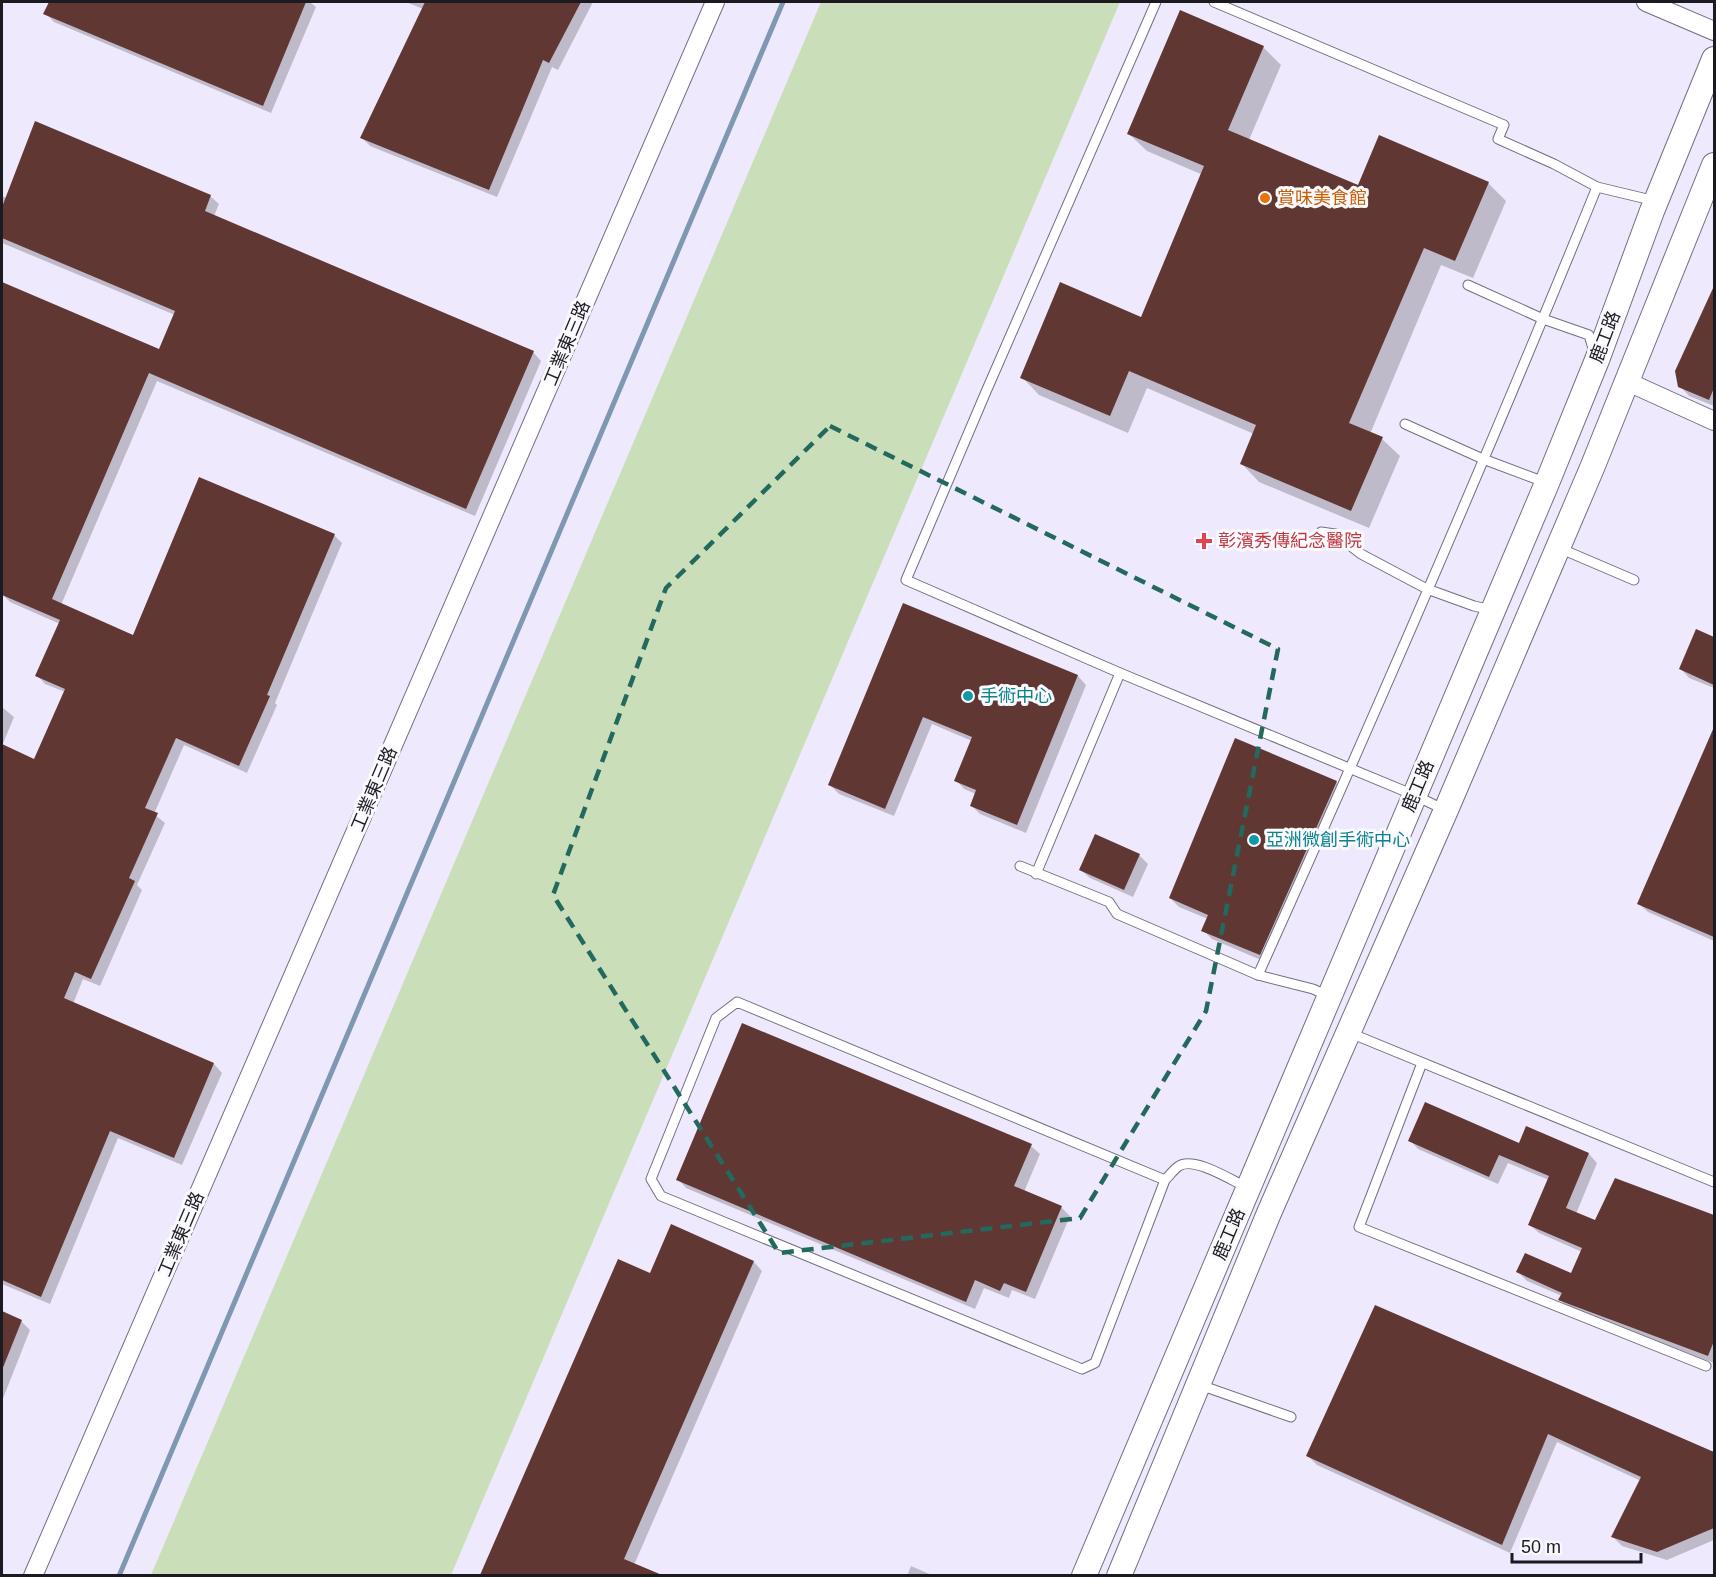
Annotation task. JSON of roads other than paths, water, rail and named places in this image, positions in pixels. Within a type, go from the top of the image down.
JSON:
[{"type":"street","name":"工業東三路","points":[[33,1575],[715,2]]},
{"type":"street","points":[[1646,2],[1714,31]]},
{"type":"street","name":"鹿工路","points":[[1084,1575],[1328,996],[1494,611],[1597,360],[1652,211],[1714,59]]},
{"type":"street","name":"鹿工路","points":[[1119,1575],[1269,1213],[1446,810],[1628,382],[1640,346],[1712,175]]},
{"type":"street","points":[[1628,382],[1714,421]]},
{"type":"lane","points":[[1156,2],[989,383],[906,580],[1446,810]]},
{"type":"lane","points":[[1215,2],[1504,125],[1498,139],[1598,187],[1647,198],[1652,211]]},
{"type":"lane","points":[[1258,975],[1350,770],[1544,319],[1598,187]]},
{"type":"lane","points":[[1468,285],[1544,319],[1589,335],[1597,360]]},
{"type":"lane","points":[[1405,424],[1483,459],[1547,483]]},
{"type":"lane","points":[[1322,532],[1335,534],[1360,554],[1427,589],[1494,611]]},
{"type":"lane","points":[[1557,547],[1634,580]]},
{"type":"lane","points":[[1036,874],[1120,673]]},
{"type":"lane","points":[[1020,866],[1109,902],[1117,914],[1258,975],[1313,989],[1328,996]]},
{"type":"lane","points":[[1165,1180],[737,1002],[716,1018],[651,1179],[661,1196],[1082,1369],[1095,1363],[1165,1180],[1180,1165],[1187,1163],[1202,1166],[1248,1188]]},
{"type":"lane","points":[[1347,1032],[1714,1182]]},
{"type":"lane","points":[[1422,1063],[1359,1227],[1706,1366]]},
{"type":"lane","points":[[1199,1385],[1291,1417]]},
{"type":"waterway","points":[[119,1576],[783,2]]},
{"type":"place","name":"賞味美食館","points":[[1265,198]]},
{"type":"place","name":"彰濱秀傳紀念醫院","points":[[1204,541]]},
{"type":"place","name":"手術中心","points":[[968,696]]},
{"type":"place","name":"亞洲微創手術中心","points":[[1254,840]]}]
